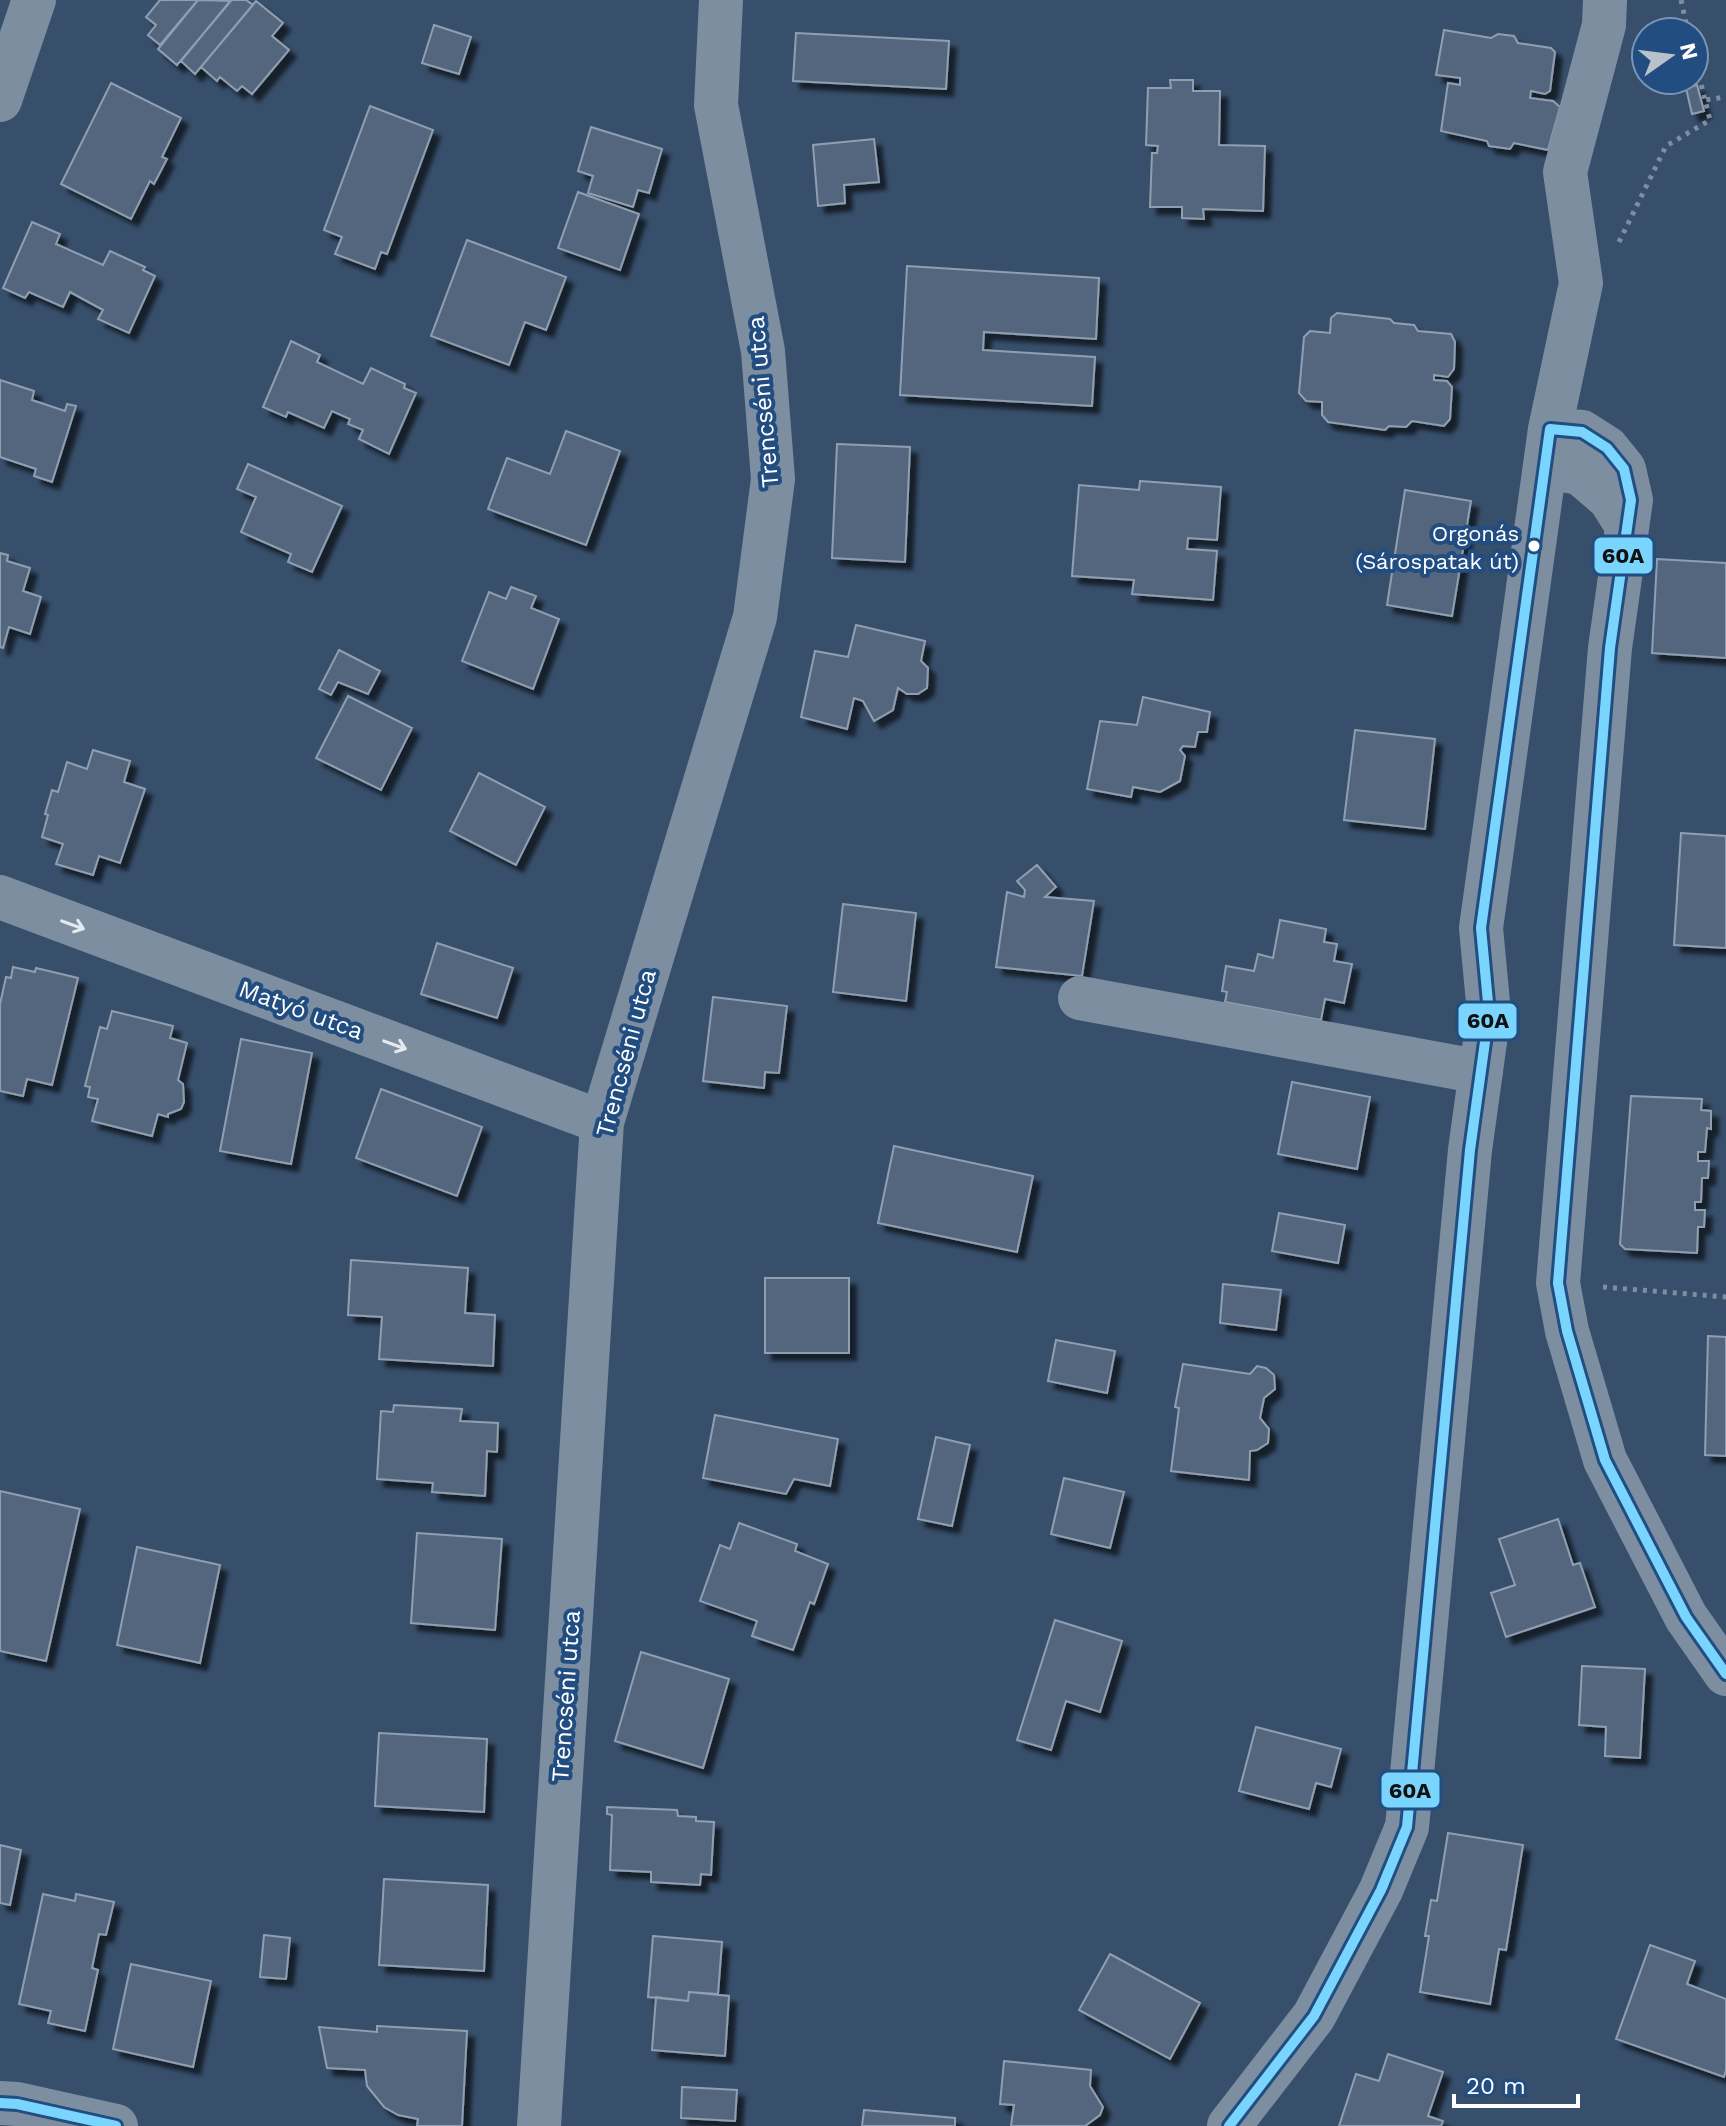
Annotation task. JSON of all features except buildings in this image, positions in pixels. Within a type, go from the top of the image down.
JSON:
[{"type":"street","points":[[0,100],[34,0]]},
{"type":"street","name":"Trencséni utca","points":[[539,2126],[602,1122],[755,617],[773,479],[763,351],[716,105],[721,0]]},
{"type":"street","points":[[1229,2126],[1314,2016],[1381,1890],[1407,1827],[1470,1150],[1489,1013],[1481,928],[1548,448],[1581,283],[1565,172],[1604,25],[1605,0]]},
{"type":"street","points":[[1548,448],[1610,499],[1627,526],[1610,648],[1558,1283],[1567,1331],[1605,1460],[1686,1617],[1726,1674]]},
{"type":"street","name":"Matyó utca","points":[[0,897],[602,1122]]},
{"type":"street","points":[[1080,998],[1481,1072]]},
{"type":"street","points":[[0,2103],[116,2126]]},
{"type":"path","points":[[1649,180],[1666,146],[1710,120],[1704,96]]},
{"type":"path","points":[[1705,100],[1726,97]]},
{"type":"path","points":[[1558,1283],[1726,1297]]},
{"type":"transit line","name":"60A","points":[[1229,2126],[1314,2016],[1381,1890],[1407,1827],[1470,1150],[1489,1013],[1481,928],[1550,429],[1582,432],[1607,448],[1624,469],[1631,500],[1610,648],[1558,1283],[1567,1331],[1605,1460],[1686,1617],[1726,1674]]},
{"type":"transit line","name":"60A","points":[[0,2103],[116,2126]]},
{"type":"place","name":"Orgonás (Sárospatak út)","points":[[1534,546]]}]
